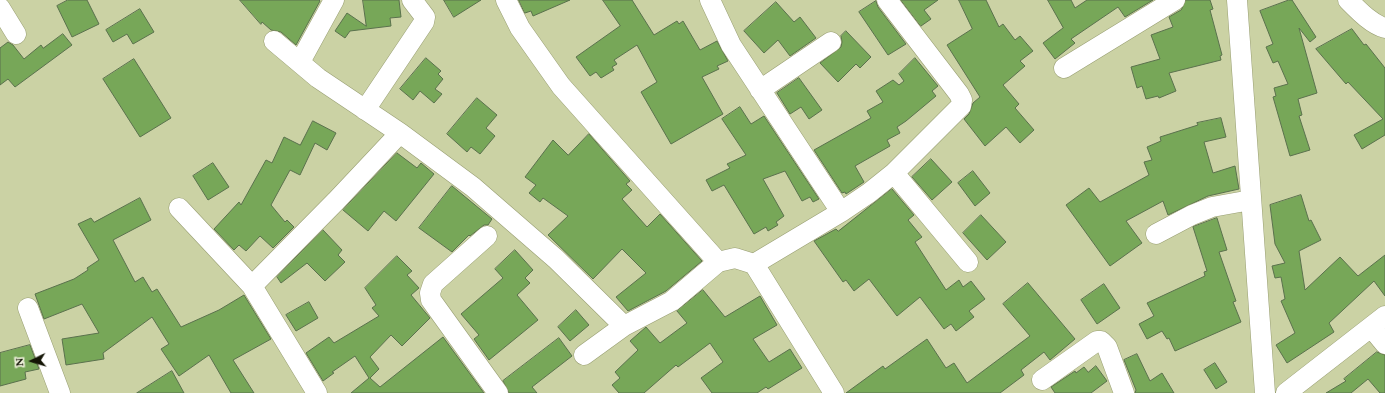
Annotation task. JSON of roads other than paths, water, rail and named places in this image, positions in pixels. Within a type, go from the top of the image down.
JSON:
[{"type":"street","points":[[300,62],[334,0]]},
{"type":"street","points":[[365,110],[424,22],[425,17],[412,0]]},
{"type":"street","points":[[506,0],[520,28],[561,86],[718,262]]},
{"type":"street","points":[[710,0],[731,46],[841,212]]},
{"type":"street","points":[[754,264],[869,194],[894,173],[958,111],[962,100],[887,0]]},
{"type":"street","points":[[1064,68],[1175,0]]},
{"type":"street","points":[[1237,0],[1265,393]]},
{"type":"street","points":[[1348,0],[1356,9],[1385,28]]},
{"type":"street","points":[[0,8],[16,34]]},
{"type":"street","points":[[274,42],[318,78],[400,133],[485,197],[556,259],[624,326]]},
{"type":"street","points":[[760,90],[831,42]]},
{"type":"street","points":[[252,286],[336,201],[400,133]]},
{"type":"street","points":[[894,173],[968,262]]},
{"type":"street","points":[[1156,234],[1192,215],[1212,207],[1251,200]]},
{"type":"street","points":[[179,208],[252,286],[317,393]]},
{"type":"street","points":[[487,236],[433,284],[430,293],[431,300],[498,393]]},
{"type":"street","points":[[584,355],[624,326],[672,301],[718,262],[735,258],[754,264],[834,393]]},
{"type":"street","points":[[28,308],[60,393]]},
{"type":"street","points":[[1286,393],[1378,321],[1385,344]]},
{"type":"street","points":[[1042,380],[1097,341],[1101,341],[1107,347],[1124,393]]}]
